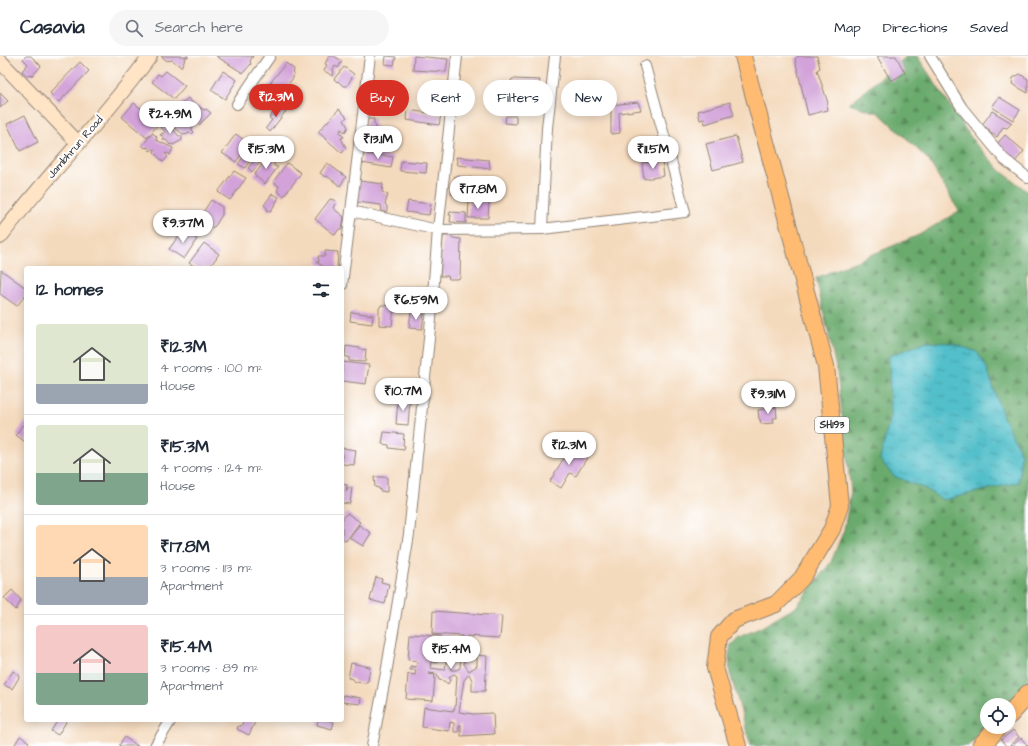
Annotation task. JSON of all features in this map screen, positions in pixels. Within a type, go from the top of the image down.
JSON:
[{"type":"highway","points":[[1016,707],[1028,694]]},
{"type":"highway","points":[[980,746],[991,734]]},
{"type":"main road","name":"SH193","points":[[738,746],[715,668],[719,637],[734,620],[776,604],[802,578],[832,529],[840,506],[826,366],[743,56]]},
{"type":"street","name":"Jambhrun Road","points":[[0,238],[15,217],[129,86],[150,56]]},
{"type":"street","points":[[237,104],[270,56]]},
{"type":"street","points":[[344,266],[370,56]]},
{"type":"street","points":[[372,746],[387,668],[409,534],[431,319],[438,230],[457,56]]},
{"type":"street","points":[[542,229],[547,128],[555,56]]},
{"type":"street","points":[[930,56],[962,108],[1004,159],[1028,178]]},
{"type":"street","points":[[0,61],[78,143]]},
{"type":"street","points":[[350,211],[438,230],[542,229],[685,212],[644,66]]},
{"type":"street","points":[[155,746],[171,722]]},
{"type":"green space","points":[[907,56],[917,56],[974,142],[1001,171],[1028,192],[1028,272],[1026,277],[1028,301],[1028,682],[1013,698],[980,698],[980,734],[969,746],[751,746],[730,673],[729,656],[731,645],[739,637],[760,628],[796,607],[831,562],[844,530],[851,491],[837,372],[816,278],[919,235],[959,211],[929,161],[905,137],[879,113],[849,104]]},
{"type":"water","points":[[927,342],[951,343],[977,352],[987,368],[1003,417],[1021,453],[1019,482],[943,500],[926,489],[894,476],[880,460],[890,416],[889,356]]},
{"type":"building","points":[[26,56],[31,56],[41,66],[33,75],[27,76],[22,71],[28,64],[23,59]]},
{"type":"building","points":[[161,56],[188,57],[185,57],[181,67],[172,60],[167,61]]},
{"type":"building","points":[[216,56],[253,56],[250,61],[251,64],[243,73]]},
{"type":"building","points":[[329,56],[334,56],[342,61],[338,68],[335,66],[332,76],[324,71],[327,65],[325,64]]},
{"type":"building","points":[[386,56],[396,57],[394,65],[385,64]]},
{"type":"building","points":[[414,56],[448,59],[446,72],[413,70]]},
{"type":"building","points":[[798,56],[817,56],[820,68],[817,70],[828,103],[828,110],[808,115],[795,59]]},
{"type":"building","points":[[877,56],[896,56],[905,73],[891,81]]},
{"type":"building","points":[[80,62],[89,71],[59,102],[50,93]]},
{"type":"building","points":[[286,63],[294,69],[293,78],[278,97],[266,88]]},
{"type":"building","points":[[344,67],[354,74],[347,86],[343,86],[334,79]]},
{"type":"building","points":[[166,71],[185,86],[174,99],[152,82],[158,74],[161,76]]},
{"type":"building","points":[[223,71],[237,80],[225,99],[211,90]]},
{"type":"building","points":[[1020,74],[1028,79],[1028,93],[1012,84],[1013,78]]},
{"type":"building","points":[[512,79],[540,80],[512,80]]},
{"type":"building","points":[[0,93],[8,101],[0,108]]},
{"type":"building","points":[[999,97],[1020,110],[1013,120],[992,107]]},
{"type":"building","points":[[188,98],[195,106],[198,106],[204,110],[206,109],[211,113],[199,125],[187,114],[184,114],[178,107]]},
{"type":"building","points":[[638,102],[641,110],[619,113],[620,133],[611,134],[611,116],[617,116],[617,104]]},
{"type":"building","points":[[730,102],[734,115],[705,124],[704,119],[700,120],[698,111]]},
{"type":"building","points":[[134,103],[159,123],[147,138],[122,117]]},
{"type":"building","points":[[279,105],[286,111],[270,132],[266,128],[272,120],[269,118]]},
{"type":"building","points":[[339,109],[347,117],[344,120],[348,127],[345,132],[341,129],[340,133],[344,137],[341,138],[346,148],[342,153],[318,132]]},
{"type":"building","points":[[175,110],[192,125],[192,130],[194,132],[192,134],[190,133],[184,135],[171,125],[171,119],[167,119]]},
{"type":"building","points":[[409,110],[417,111],[417,116],[441,116],[439,125],[407,120]]},
{"type":"building","points":[[992,111],[1012,123],[1007,128],[1003,127],[997,137],[982,125]]},
{"type":"building","points":[[25,115],[38,142],[20,151],[7,124]]},
{"type":"building","points":[[506,116],[516,116],[516,124],[505,123]]},
{"type":"building","points":[[367,119],[374,119],[374,124],[376,126],[375,136],[364,134]]},
{"type":"building","points":[[166,121],[170,129],[172,128],[179,136],[182,136],[182,140],[173,145],[170,145],[166,140],[163,140],[164,136],[160,135],[162,133],[164,134],[165,132],[160,126]]},
{"type":"building","points":[[153,133],[157,137],[156,140],[173,148],[170,155],[167,153],[165,154],[168,157],[163,162],[154,152],[155,149],[150,151],[148,147],[145,148],[142,145]]},
{"type":"building","points":[[236,134],[249,144],[236,162],[222,153]]},
{"type":"building","points":[[1005,135],[1024,151],[1015,162],[995,146]]},
{"type":"building","points":[[736,136],[743,162],[713,170],[706,144]]},
{"type":"building","points":[[253,144],[259,148],[245,168],[238,164]]},
{"type":"building","points":[[260,150],[266,153],[263,159],[257,156]]},
{"type":"building","points":[[363,153],[393,157],[391,168],[362,163]]},
{"type":"building","points":[[269,156],[274,161],[274,166],[278,167],[265,184],[254,175]]},
{"type":"building","points":[[456,157],[489,160],[490,169],[458,165]]},
{"type":"building","points":[[256,158],[260,162],[252,172],[248,168]]},
{"type":"building","points":[[662,160],[664,176],[644,179],[642,163]]},
{"type":"building","points":[[401,161],[427,163],[426,173],[400,171]]},
{"type":"building","points":[[287,163],[301,173],[284,196],[277,191],[279,186],[273,182]]},
{"type":"building","points":[[327,163],[346,177],[340,186],[327,176],[325,177],[320,173]]},
{"type":"building","points":[[234,171],[246,178],[230,200],[218,192]]},
{"type":"building","points":[[455,176],[484,179],[483,191],[470,189],[468,199],[451,194]]},
{"type":"building","points":[[360,181],[383,184],[382,192],[388,195],[385,204],[387,206],[387,212],[382,212],[381,205],[357,202]]},
{"type":"building","points":[[272,194],[279,197],[271,211],[267,210],[264,205]]},
{"type":"building","points":[[330,199],[336,202],[333,208],[344,217],[342,229],[339,229],[335,235],[315,219]]},
{"type":"building","points":[[211,200],[222,207],[222,215],[215,226],[204,232],[194,226]]},
{"type":"building","points":[[408,201],[431,204],[429,215],[406,212]]},
{"type":"building","points":[[469,202],[489,202],[488,218],[468,218]]},
{"type":"building","points":[[450,212],[466,213],[466,223],[450,222]]},
{"type":"building","points":[[183,230],[197,239],[184,259],[169,249]]},
{"type":"building","points":[[443,236],[461,239],[460,278],[449,279],[448,276],[440,276]]},
{"type":"building","points":[[204,243],[219,254],[210,266],[194,266],[189,263]]},
{"type":"building","points":[[325,251],[338,252],[337,266],[323,266],[316,262],[319,262],[318,256],[325,256]]},
{"type":"building","points":[[1,270],[24,287],[24,297],[17,306],[0,294]]},
{"type":"building","points":[[381,305],[394,306],[392,326],[379,325],[379,309]]},
{"type":"building","points":[[351,312],[373,315],[372,324],[350,321]]},
{"type":"building","points":[[411,312],[424,314],[422,329],[409,328]]},
{"type":"building","points":[[346,346],[360,348],[363,350],[366,349],[365,362],[349,361],[349,357],[345,357]]},
{"type":"building","points":[[344,362],[369,365],[366,384],[344,381]]},
{"type":"building","points":[[398,400],[410,400],[408,425],[396,424]]},
{"type":"building","points":[[776,407],[777,418],[773,418],[774,423],[761,424],[758,410]]},
{"type":"building","points":[[24,423],[24,441],[16,435]]},
{"type":"building","points":[[384,432],[404,434],[404,450],[389,448],[389,445],[382,444]]},
{"type":"building","points":[[571,446],[588,456],[576,476],[570,473],[561,488],[550,481]]},
{"type":"building","points":[[344,448],[356,450],[354,465],[344,464]]},
{"type":"building","points":[[374,477],[387,477],[387,492],[380,491],[379,488],[375,487]]},
{"type":"building","points":[[344,484],[347,485],[346,492],[348,488],[352,487],[350,504],[344,503]]},
{"type":"building","points":[[347,513],[360,522],[346,541],[344,540],[344,517]]},
{"type":"building","points":[[359,525],[371,533],[363,546],[350,538]]},
{"type":"building","points":[[376,577],[382,579],[381,582],[389,584],[385,604],[370,600]]},
{"type":"building","points":[[12,590],[21,600],[16,610],[4,598]]},
{"type":"building","points":[[433,611],[502,616],[500,638],[467,636],[464,664],[469,671],[477,666],[477,655],[487,656],[485,691],[472,691],[472,680],[469,674],[464,680],[459,712],[473,714],[493,713],[494,734],[461,736],[461,725],[459,725],[459,732],[454,732],[454,723],[450,722],[449,731],[422,727],[424,707],[453,711],[455,708],[457,676],[454,674],[449,677],[450,680],[448,684],[439,680],[437,674],[429,673],[435,675],[433,701],[406,699],[408,674],[415,675],[416,670],[410,670],[410,666],[416,667],[417,661],[408,660],[410,634],[439,636],[441,638],[437,663],[431,662],[430,668],[445,670],[449,640],[451,639],[455,641],[451,670],[460,668],[462,636],[432,634]]},
{"type":"building","points":[[351,663],[370,667],[368,681],[364,683],[355,682],[353,679],[348,678]]},
{"type":"building","points":[[13,671],[20,676],[12,689],[4,685]]},
{"type":"building","points":[[344,695],[361,698],[360,704],[344,702]]},
{"type":"building","points":[[57,722],[66,722],[58,735],[51,731]]},
{"type":"building","points":[[243,722],[255,722],[249,735],[237,729],[238,726],[241,726]]},
{"type":"building","points":[[318,722],[334,722],[332,729],[317,725]]},
{"type":"building","points":[[1008,734],[1016,734],[1019,737],[1009,746],[1006,746],[1001,740]]},
{"type":"building","points":[[20,736],[29,742],[26,746],[14,746]]},
{"type":"building","points":[[124,737],[138,746],[119,746]]},
{"type":"building","points":[[1021,738],[1028,746],[1012,746]]}]
